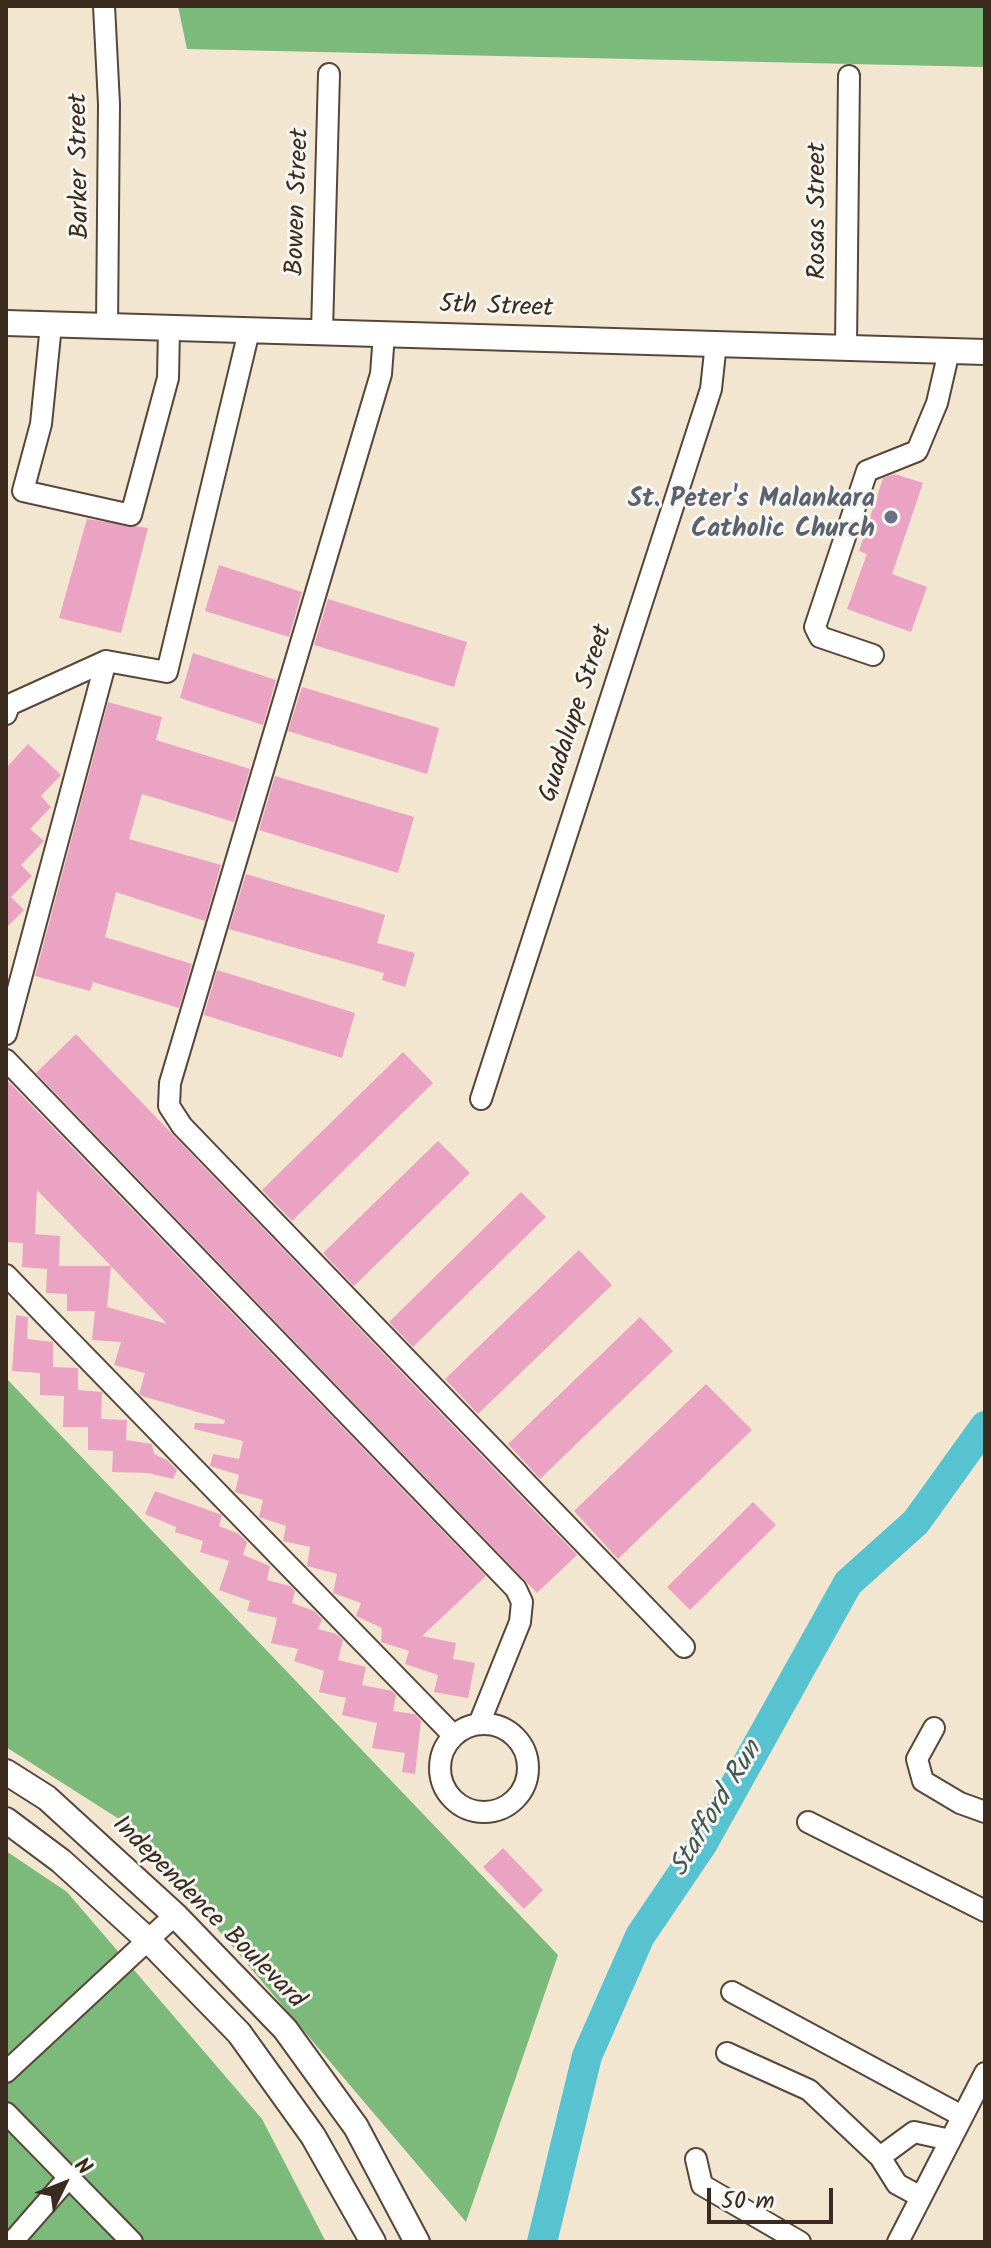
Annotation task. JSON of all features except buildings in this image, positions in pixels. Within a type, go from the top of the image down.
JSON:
[{"type":"main road","name":"5th Street","points":[[6,323],[985,352]]},
{"type":"main road","name":"Independence Boulevard","points":[[6,1772],[47,1798],[175,1915],[285,2029],[356,2127],[417,2242]]},
{"type":"main road","points":[[6,1820],[61,1861],[149,1941],[239,2033],[313,2136],[373,2242]]},
{"type":"street","name":"Barker Street","points":[[104,6],[109,104],[107,327]]},
{"type":"street","name":"Bowen Street","points":[[322,331],[329,74]]},
{"type":"street","name":"Rosas Street","points":[[846,346],[849,76]]},
{"type":"street","points":[[51,325],[41,424],[23,491],[131,515],[168,378],[169,328]]},
{"type":"street","points":[[6,714],[9,705],[106,661],[167,672],[249,331]]},
{"type":"street","points":[[384,334],[381,374],[170,1083],[169,1106],[193,1138],[684,1647]]},
{"type":"street","name":"Guadalupe Street","points":[[481,1099],[711,389],[716,343]]},
{"type":"street","points":[[873,655],[820,637],[815,627],[867,471],[917,451],[937,403],[949,351]]},
{"type":"street","points":[[6,1034],[106,661]]},
{"type":"street","points":[[6,1060],[516,1589],[522,1602],[520,1622],[479,1724]]},
{"type":"street","points":[[6,1275],[453,1735]]},
{"type":"street","points":[[479,1724],[497,1725],[516,1737],[528,1758],[527,1781],[514,1801],[494,1812],[471,1811],[451,1799],[440,1778],[440,1755],[453,1735],[479,1724]]},
{"type":"street","points":[[934,1728],[917,1759],[923,1781],[960,1803],[985,1812]]},
{"type":"street","points":[[808,1822],[985,1911]]},
{"type":"street","points":[[6,2072],[175,1915]]},
{"type":"street","points":[[732,1992],[962,2116]]},
{"type":"street","points":[[727,2053],[809,2090],[880,2157],[897,2184],[921,2197]]},
{"type":"street","points":[[898,2242],[962,2116],[983,2083]]},
{"type":"street","points":[[6,2113],[132,2242]]},
{"type":"street","points":[[880,2157],[914,2132],[950,2140]]},
{"type":"street","points":[[696,2159],[702,2185],[800,2242]]},
{"type":"street","points":[[13,2241],[69,2177]]},
{"type":"green space","points":[[178,6],[985,6],[985,67],[187,49]]},
{"type":"green space","points":[[6,1378],[558,1955],[466,2222],[130,1826],[6,1747]]},
{"type":"green space","points":[[6,1851],[67,1892],[262,2119],[326,2242],[6,2242]]},
{"type":"waterway","name":"Stafford Run","points":[[542,2242],[587,2056],[640,1936],[703,1843],[848,1583],[916,1522],[985,1426]]},
{"type":"place","name":"St. Peter's Malankara Catholic Church","points":[[891,517]]}]
